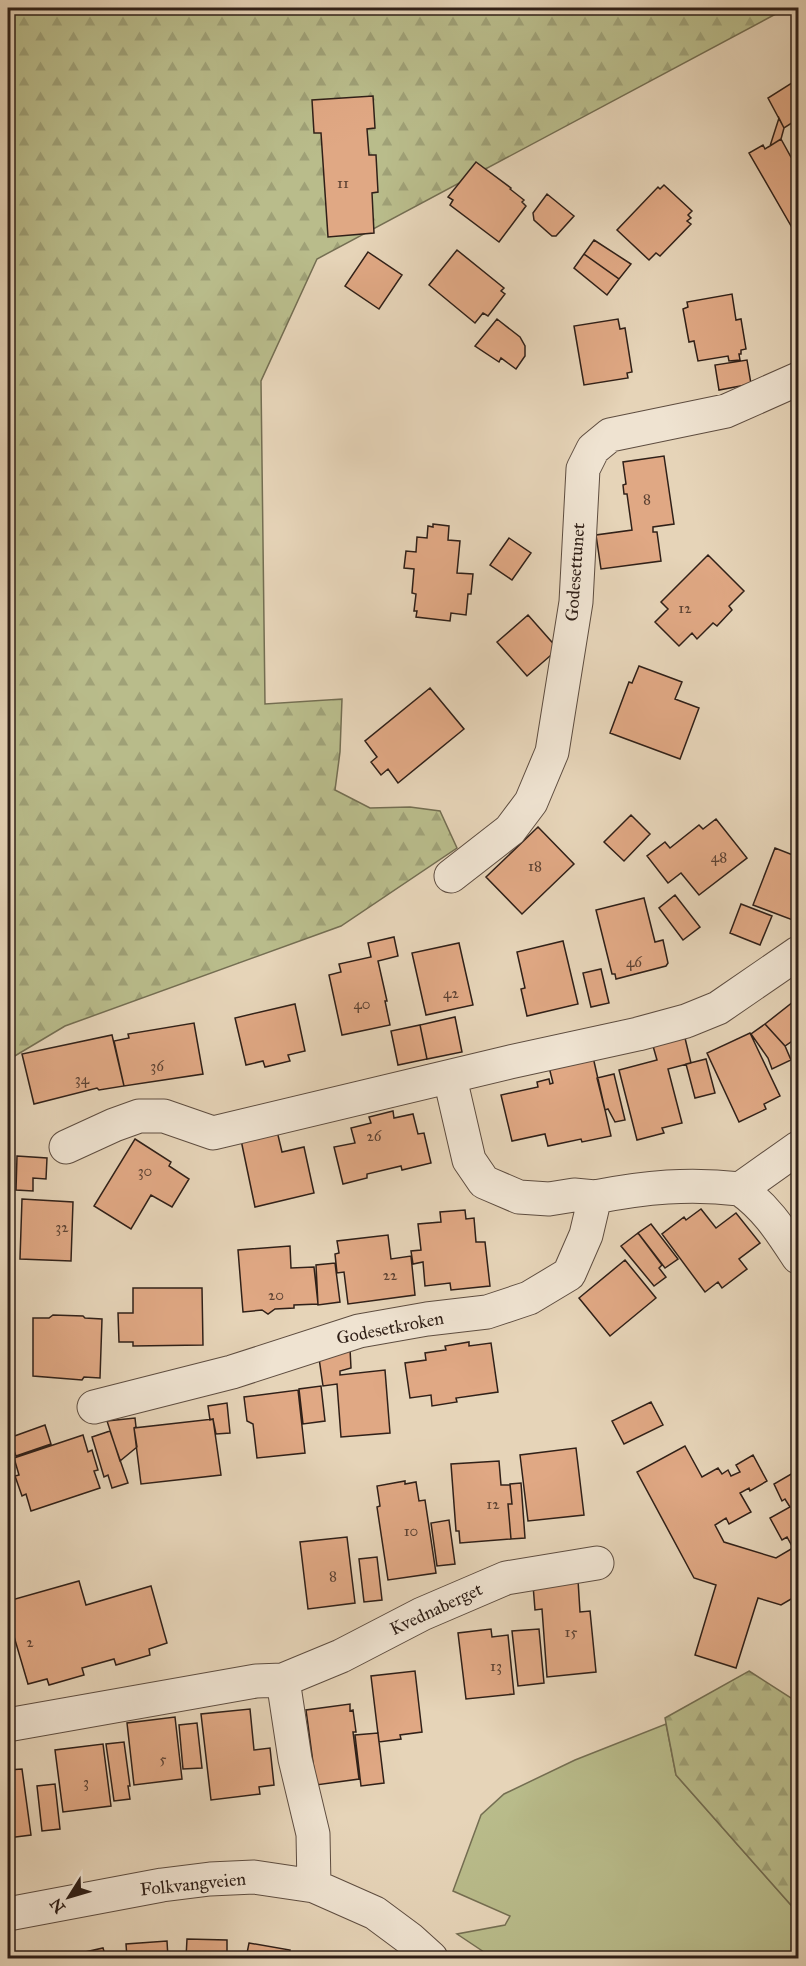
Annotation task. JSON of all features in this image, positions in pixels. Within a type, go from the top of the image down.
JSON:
[{"type":"street","name":"Godesettunet","points":[[451,876],[510,830],[531,802],[552,752],[576,602],[583,469],[594,449],[610,435],[726,411],[798,379]]},
{"type":"street","points":[[66,1147],[139,1116],[164,1116],[213,1133],[686,1021],[718,1008],[798,953]]},
{"type":"street","points":[[450,1078],[469,1160],[484,1182],[519,1197],[549,1199],[574,1195],[595,1197],[634,1189],[672,1185],[709,1185],[740,1189],[756,1200],[769,1214],[798,1257]]},
{"type":"street","points":[[740,1189],[798,1148]]},
{"type":"street","name":"Godesetkroken","points":[[94,1407],[232,1372],[359,1331],[427,1319],[487,1312],[529,1298],[569,1274],[586,1235],[595,1197]]},
{"type":"street","name":"Kvednaberget","points":[[13,1724],[256,1681],[283,1680],[341,1656],[422,1614],[506,1578],[597,1563]]},
{"type":"street","points":[[283,1680],[295,1759],[313,1834],[314,1886]]},
{"type":"street","name":"Folkvangveien","points":[[8,1914],[162,1885],[210,1879],[254,1877],[314,1886],[375,1913],[410,1938],[431,1959]]},
{"type":"green space","points":[[8,8],[787,8],[317,259],[261,381],[265,704],[342,699],[340,752],[335,790],[370,808],[410,807],[440,811],[457,848],[341,926],[65,1026],[13,1057],[8,1094]]},
{"type":"green space","points":[[749,1671],[794,1700],[798,1698],[798,1913],[676,1775],[665,1718]]},
{"type":"green space","points":[[666,1724],[676,1775],[798,1913],[798,1958],[493,1958],[457,1934],[505,1925],[510,1916],[453,1891],[481,1815],[504,1794],[575,1760]]},
{"type":"building","points":[[798,79],[798,119],[784,128],[768,98]]},
{"type":"building","points":[[373,96],[375,128],[367,129],[369,155],[376,155],[378,192],[372,193],[374,233],[328,237],[321,133],[314,133],[312,100]]},
{"type":"building","points":[[779,118],[784,128],[781,139],[770,146]]},
{"type":"building","points":[[781,139],[791,157],[798,159],[798,238],[749,153],[763,145],[765,149]]},
{"type":"building","points":[[476,162],[511,188],[524,200],[522,202],[526,206],[499,242],[450,205],[453,200],[448,197]]},
{"type":"building","points":[[664,185],[692,211],[688,215],[691,218],[687,221],[691,224],[660,256],[656,253],[649,260],[617,230],[658,187],[660,189]]},
{"type":"building","points":[[547,194],[574,216],[556,236],[552,236],[534,220],[533,213]]},
{"type":"building","points":[[594,240],[631,264],[619,279],[584,254]]},
{"type":"building","points":[[457,250],[504,288],[501,291],[505,294],[488,316],[483,313],[475,323],[429,285]]},
{"type":"building","points":[[368,252],[402,275],[379,309],[345,286]]},
{"type":"building","points":[[584,254],[619,279],[607,295],[574,268]]},
{"type":"building","points":[[732,294],[736,320],[741,319],[746,349],[741,350],[740,360],[729,361],[728,356],[698,361],[694,341],[689,342],[683,309],[688,307],[687,302]]},
{"type":"building","points":[[497,319],[520,337],[525,346],[525,356],[516,369],[501,358],[499,362],[475,346]]},
{"type":"building","points":[[618,319],[620,329],[625,328],[632,372],[627,373],[628,378],[584,385],[574,326]]},
{"type":"building","points":[[747,360],[751,384],[719,390],[715,365]]},
{"type":"building","points":[[664,456],[674,524],[653,527],[653,532],[657,532],[661,561],[601,569],[596,535],[632,530],[627,494],[624,494],[623,485],[626,484],[623,462]]},
{"type":"building","points":[[433,524],[449,526],[448,540],[460,541],[457,573],[473,574],[466,615],[451,613],[450,621],[416,617],[417,611],[414,611],[416,594],[412,593],[414,569],[404,568],[406,551],[416,552],[417,537],[427,538],[428,526],[433,527]]},
{"type":"building","points":[[509,538],[531,553],[512,580],[490,565]]},
{"type":"building","points":[[708,555],[744,591],[729,606],[732,610],[717,626],[713,623],[697,639],[692,633],[679,646],[655,622],[668,609],[661,602]]},
{"type":"building","points":[[528,615],[558,649],[527,676],[497,642]]},
{"type":"building","points":[[639,666],[682,682],[675,699],[699,708],[680,759],[610,733],[629,682],[632,683]]},
{"type":"building","points":[[430,688],[464,729],[398,783],[388,769],[381,775],[371,762],[377,757],[365,741]]},
{"type":"building","points":[[631,815],[650,834],[624,861],[604,842]]},
{"type":"building","points":[[716,819],[747,858],[699,895],[681,873],[668,883],[647,856],[665,842],[670,848],[699,825],[703,829]]},
{"type":"building","points":[[538,827],[574,864],[522,914],[486,877]]},
{"type":"building","points":[[775,848],[798,857],[798,922],[753,905]]},
{"type":"building","points":[[675,895],[700,927],[683,940],[659,908]]},
{"type":"building","points":[[644,898],[655,942],[663,940],[668,963],[666,966],[616,979],[615,974],[612,974],[596,910]]},
{"type":"building","points":[[741,904],[772,916],[760,945],[730,933]]},
{"type":"building","points":[[394,937],[398,956],[378,961],[390,1025],[342,1035],[329,975],[341,972],[339,964],[371,957],[368,943]]},
{"type":"building","points":[[563,941],[578,1004],[527,1016],[521,989],[525,988],[517,952]]},
{"type":"building","points":[[459,943],[473,1005],[426,1015],[412,953]]},
{"type":"building","points":[[601,969],[609,1003],[591,1007],[583,973]]},
{"type":"building","points":[[798,998],[798,1037],[785,1046],[765,1024]]},
{"type":"building","points":[[295,1004],[305,1051],[288,1055],[290,1061],[265,1067],[263,1061],[246,1065],[235,1018]]},
{"type":"building","points":[[455,1017],[462,1052],[427,1059],[420,1025]]},
{"type":"building","points":[[194,1023],[203,1074],[124,1086],[114,1041],[129,1038],[128,1034]]},
{"type":"building","points":[[765,1024],[785,1046],[791,1060],[772,1069],[768,1058],[751,1034]]},
{"type":"building","points":[[420,1025],[427,1059],[398,1065],[391,1031]]},
{"type":"building","points":[[750,1033],[780,1096],[764,1104],[766,1109],[739,1122],[707,1053]]},
{"type":"building","points":[[112,1035],[124,1086],[99,1090],[97,1088],[34,1104],[22,1054]]},
{"type":"building","points":[[685,1038],[691,1063],[668,1069],[682,1123],[662,1128],[664,1133],[637,1140],[619,1070],[657,1060],[653,1046]]},
{"type":"building","points":[[593,1057],[611,1136],[548,1146],[545,1134],[512,1141],[501,1095],[538,1087],[537,1082],[549,1079],[550,1084],[553,1083],[549,1067]]},
{"type":"building","points":[[706,1059],[715,1093],[695,1098],[686,1064]]},
{"type":"building","points":[[614,1074],[625,1120],[615,1122],[608,1109],[605,1110],[597,1078]]},
{"type":"building","points":[[393,1111],[394,1118],[413,1114],[418,1134],[424,1133],[431,1163],[402,1170],[401,1166],[367,1174],[367,1178],[343,1184],[334,1147],[355,1143],[351,1128],[371,1123],[369,1117]]},
{"type":"building","points":[[277,1131],[282,1152],[304,1147],[314,1193],[255,1207],[241,1140]]},
{"type":"building","points":[[135,1139],[171,1162],[169,1166],[189,1179],[172,1207],[151,1195],[131,1229],[94,1206]]},
{"type":"building","points":[[17,1156],[47,1158],[46,1179],[33,1178],[33,1191],[16,1190]]},
{"type":"building","points":[[22,1199],[73,1202],[71,1261],[20,1259]]},
{"type":"building","points":[[701,1209],[716,1228],[736,1213],[760,1243],[739,1259],[747,1269],[722,1288],[718,1282],[705,1292],[662,1234],[684,1217],[686,1220]]},
{"type":"building","points":[[465,1210],[466,1219],[474,1218],[476,1242],[485,1242],[490,1286],[451,1290],[450,1283],[425,1286],[423,1262],[413,1264],[411,1251],[421,1250],[418,1224],[441,1222],[440,1212]]},
{"type":"building","points":[[651,1224],[678,1259],[665,1268],[638,1233]]},
{"type":"building","points":[[638,1233],[662,1265],[659,1268],[666,1277],[654,1286],[621,1246]]},
{"type":"building","points":[[388,1235],[391,1259],[411,1256],[415,1295],[348,1304],[344,1272],[337,1273],[335,1254],[339,1253],[337,1241]]},
{"type":"building","points":[[290,1246],[291,1268],[314,1267],[318,1304],[294,1305],[294,1308],[275,1309],[268,1314],[262,1310],[243,1312],[238,1250]]},
{"type":"building","points":[[625,1260],[656,1298],[610,1336],[579,1298]]},
{"type":"building","points":[[335,1263],[340,1302],[318,1305],[316,1265]]},
{"type":"building","points":[[133,1288],[202,1288],[203,1345],[133,1346],[133,1342],[119,1342],[118,1313],[133,1313]]},
{"type":"building","points":[[53,1315],[102,1319],[100,1378],[84,1377],[82,1380],[33,1376],[33,1318],[49,1318]]},
{"type":"building","points":[[469,1342],[469,1346],[491,1343],[498,1392],[456,1398],[457,1402],[432,1406],[431,1395],[410,1398],[405,1363],[426,1360],[425,1353],[446,1350],[445,1346]]},
{"type":"building","points":[[350,1349],[351,1368],[340,1371],[340,1375],[385,1370],[390,1433],[341,1437],[337,1384],[323,1386],[319,1358]]},
{"type":"building","points":[[321,1386],[325,1421],[303,1424],[299,1389]]},
{"type":"building","points":[[298,1390],[305,1453],[257,1458],[253,1424],[247,1421],[244,1397]]},
{"type":"building","points":[[651,1402],[663,1425],[624,1444],[612,1421]]},
{"type":"building","points":[[227,1403],[230,1433],[216,1434],[213,1419],[210,1420],[208,1406]]},
{"type":"building","points":[[135,1418],[137,1447],[120,1461],[107,1421]]},
{"type":"building","points":[[213,1419],[221,1475],[141,1484],[134,1428]]},
{"type":"building","points":[[45,1425],[51,1444],[16,1456],[9,1438]]},
{"type":"building","points":[[110,1431],[128,1483],[112,1488],[108,1475],[104,1477],[92,1437]]},
{"type":"building","points":[[83,1435],[88,1452],[92,1450],[98,1470],[94,1471],[100,1488],[31,1511],[26,1494],[22,1496],[15,1476],[19,1475],[14,1458]]},
{"type":"building","points":[[685,1446],[702,1477],[718,1468],[722,1474],[728,1470],[731,1476],[740,1472],[736,1465],[753,1455],[767,1481],[750,1491],[749,1488],[740,1493],[751,1512],[729,1524],[726,1518],[715,1525],[724,1542],[776,1558],[793,1548],[787,1537],[782,1540],[770,1518],[790,1507],[785,1499],[782,1501],[774,1484],[798,1470],[798,1595],[781,1605],[758,1598],[736,1668],[695,1655],[716,1585],[694,1578],[637,1472]]},
{"type":"building","points":[[576,1448],[584,1515],[528,1521],[520,1455]]},
{"type":"building","points":[[499,1461],[501,1485],[510,1485],[512,1504],[508,1504],[511,1539],[460,1543],[459,1531],[456,1531],[451,1464]]},
{"type":"building","points":[[405,1481],[405,1484],[416,1482],[419,1501],[425,1500],[436,1573],[388,1580],[377,1507],[380,1506],[377,1486]]},
{"type":"building","points":[[521,1483],[525,1538],[511,1539],[508,1504],[512,1504],[510,1484]]},
{"type":"building","points":[[449,1520],[455,1564],[437,1566],[431,1523]]},
{"type":"building","points":[[347,1537],[355,1603],[308,1609],[300,1542]]},
{"type":"building","points":[[377,1557],[382,1600],[364,1602],[359,1559]]},
{"type":"building","points":[[578,1580],[580,1612],[590,1611],[596,1672],[547,1677],[542,1609],[535,1610],[533,1585]]},
{"type":"building","points":[[79,1581],[86,1605],[151,1586],[167,1643],[149,1649],[150,1655],[116,1665],[114,1659],[82,1668],[84,1675],[49,1685],[47,1679],[28,1684],[13,1633],[8,1634],[8,1601]]},
{"type":"building","points":[[491,1629],[492,1637],[508,1635],[514,1694],[466,1699],[458,1633]]},
{"type":"building","points":[[539,1629],[544,1683],[518,1686],[512,1631]]},
{"type":"building","points":[[415,1671],[422,1732],[400,1735],[401,1739],[379,1742],[371,1676]]},
{"type":"building","points":[[350,1704],[356,1732],[353,1732],[359,1779],[316,1785],[306,1710]]},
{"type":"building","points":[[250,1709],[254,1750],[270,1748],[274,1785],[259,1787],[260,1794],[211,1800],[201,1714]]},
{"type":"building","points":[[175,1717],[182,1779],[134,1785],[127,1723]]},
{"type":"building","points":[[197,1723],[202,1768],[183,1769],[179,1725]]},
{"type":"building","points":[[378,1733],[384,1783],[361,1786],[355,1735]]},
{"type":"building","points":[[124,1742],[130,1799],[114,1801],[106,1744]]},
{"type":"building","points":[[103,1744],[111,1806],[63,1812],[55,1750]]},
{"type":"building","points":[[22,1769],[31,1835],[8,1838],[8,1770]]},
{"type":"building","points":[[55,1784],[60,1829],[42,1831],[37,1786]]},
{"type":"building","points":[[187,1939],[227,1940],[227,1958],[186,1958]]},
{"type":"building","points":[[167,1941],[168,1958],[127,1958],[126,1944]]},
{"type":"building","points":[[249,1943],[290,1950],[288,1958],[246,1958]]},
{"type":"building","points":[[103,1948],[106,1958],[63,1957]]}]
